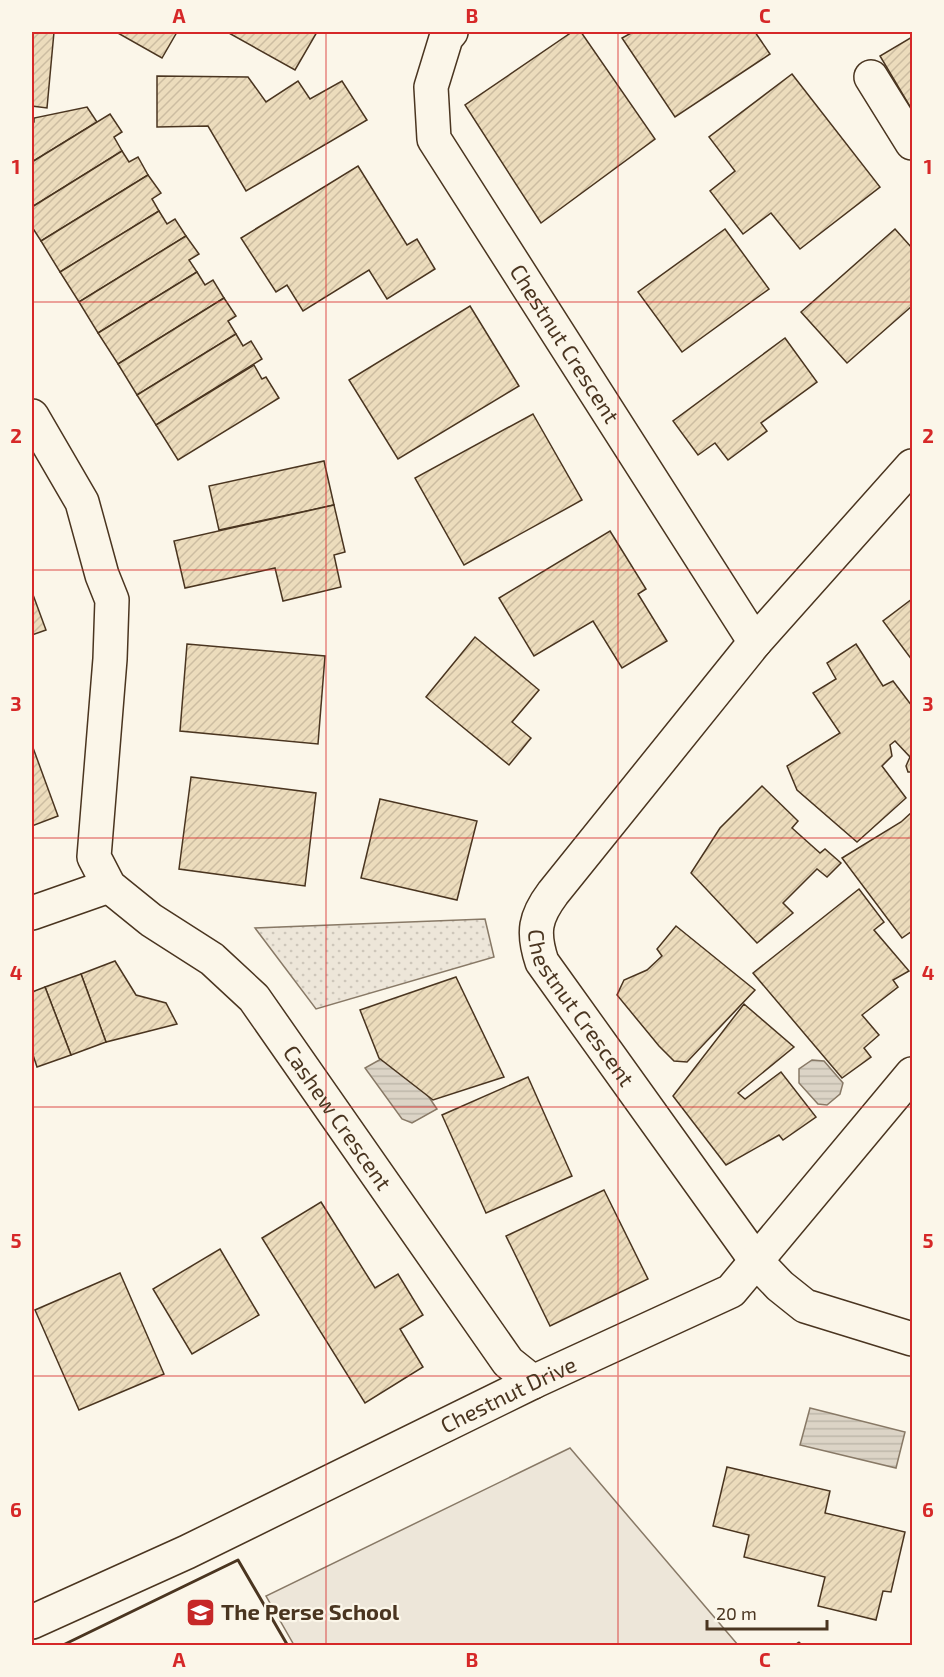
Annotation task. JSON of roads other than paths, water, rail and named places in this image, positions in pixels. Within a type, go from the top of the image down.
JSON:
[{"type":"street","name":"Chestnut Crescent","points":[[451,32],[446,38],[431,87],[434,139],[755,642]]},
{"type":"street","points":[[871,77],[912,143]]},
{"type":"street","name":"Cashew Crescent","points":[[36,430],[82,502],[102,575],[112,600],[110,659],[94,857],[109,886],[151,920],[212,959],[254,998],[508,1362],[532,1382]]},
{"type":"street","name":"Chestnut Crescent","points":[[912,466],[755,642],[542,907],[536,925],[536,944],[542,962],[757,1262],[780,1286],[806,1306],[912,1339]]},
{"type":"street","points":[[32,913],[109,886]]},
{"type":"street","name":"Chestnut Drive","points":[[32,1622],[187,1552],[532,1382],[731,1291],[912,1074]]},
{"type":"place","name":"The Perse School","points":[[200,1612]]}]
